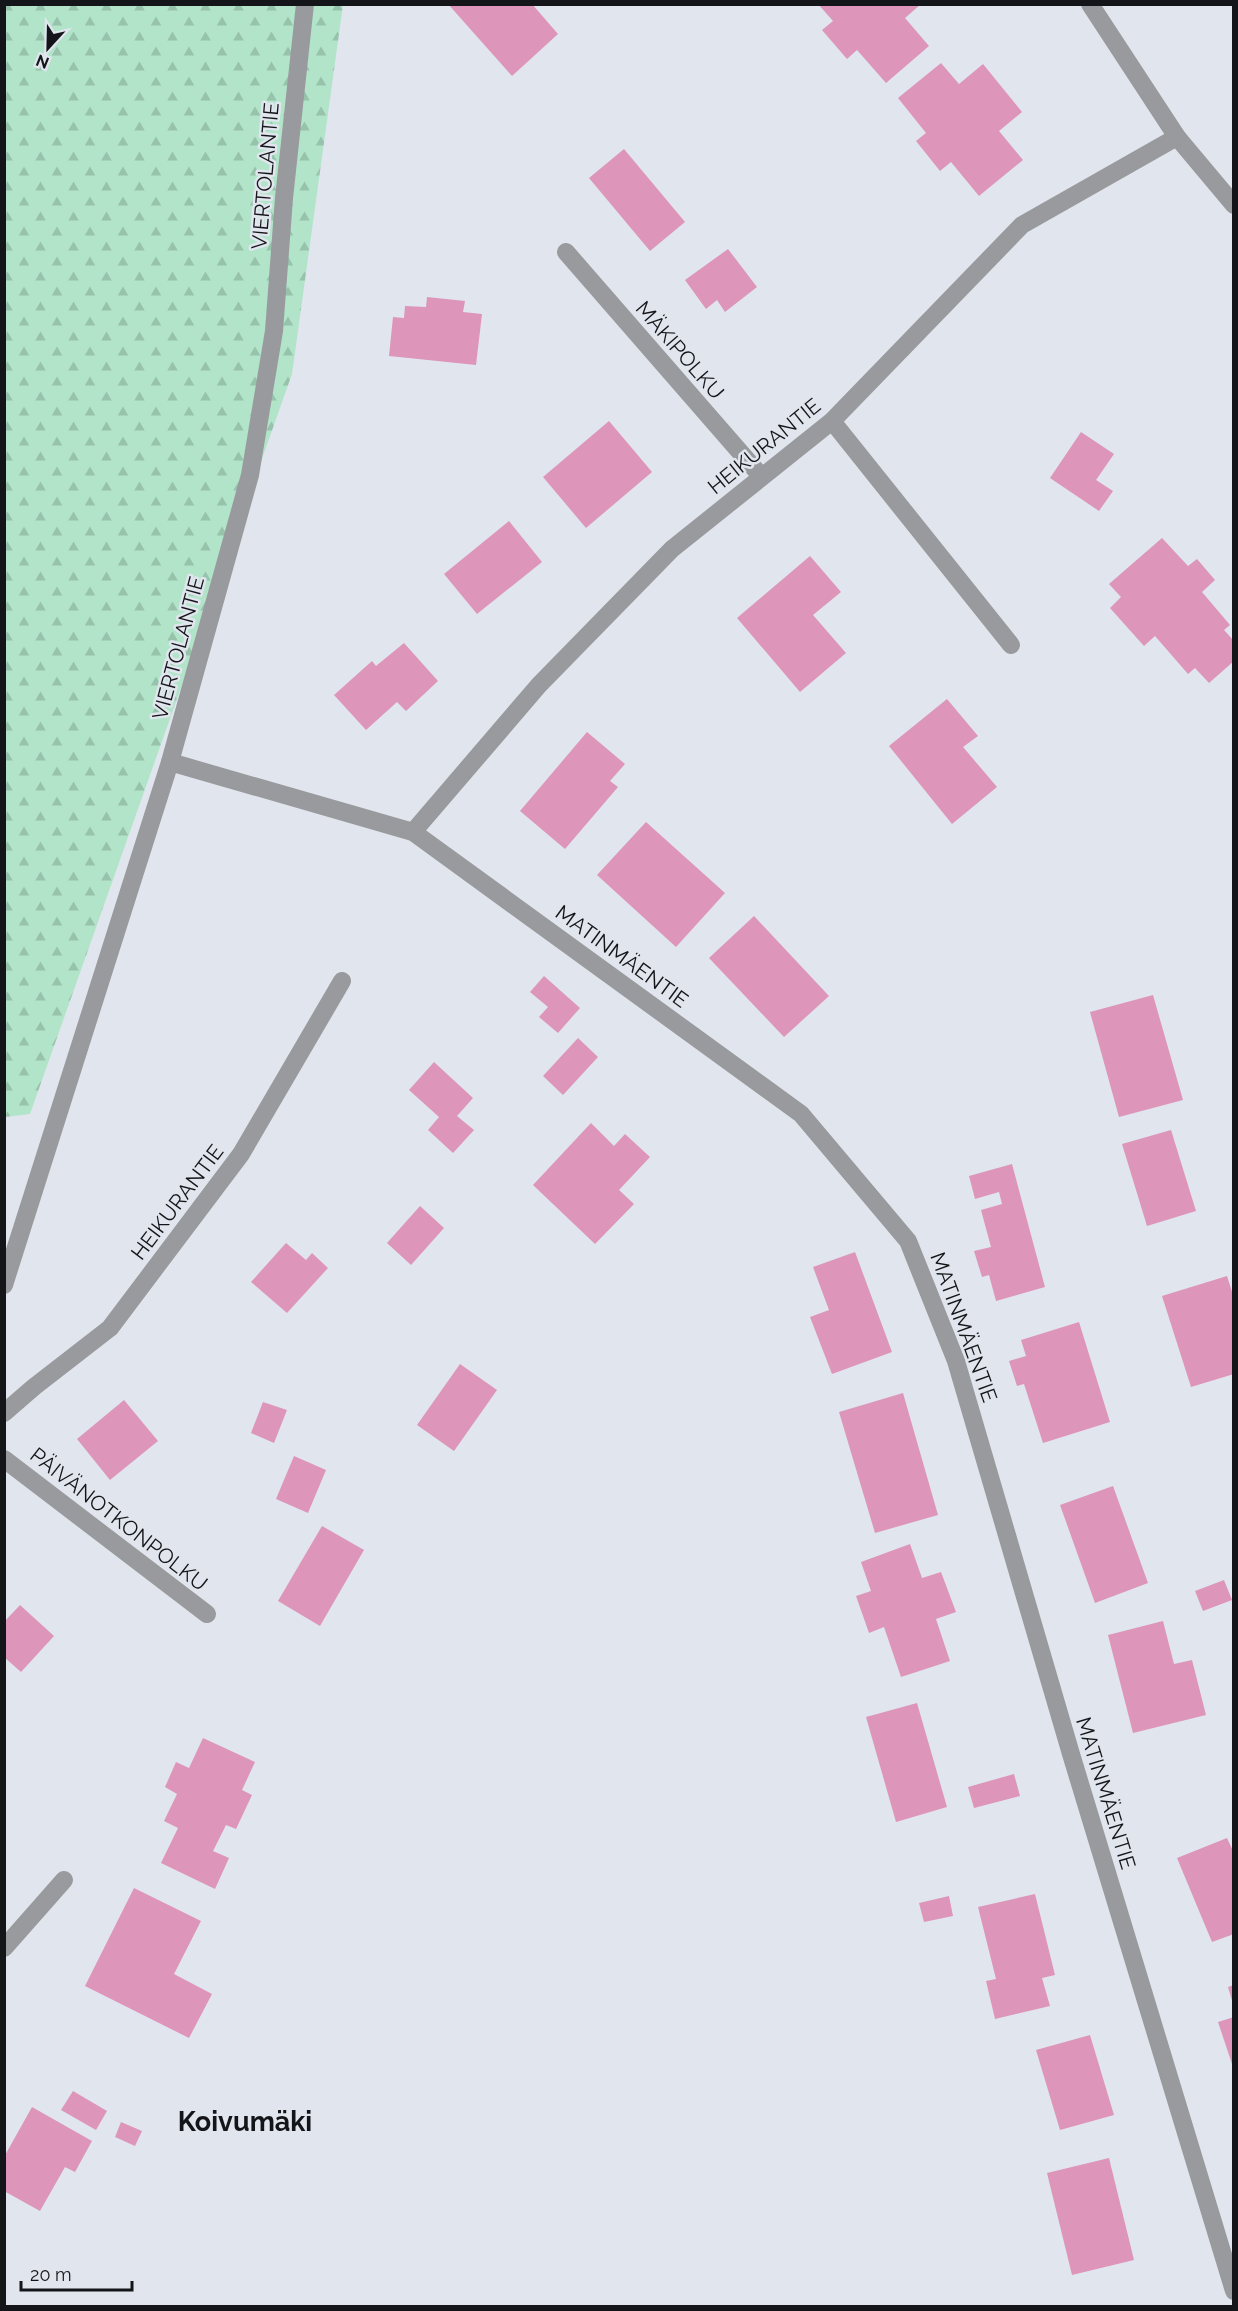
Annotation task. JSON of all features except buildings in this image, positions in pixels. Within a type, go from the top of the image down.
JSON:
[{"type":"street","name":"VIERTOLANTIE","points":[[4,1285],[170,762],[250,475],[274,331],[284,198],[305,4]]},
{"type":"street","points":[[1090,4],[1177,137],[1233,205]]},
{"type":"street","name":"HEIKURANTIE","points":[[413,832],[539,685],[672,549],[761,476],[832,422],[1022,225],[1177,137]]},
{"type":"street","name":"MÄKIPOLKU","points":[[566,252],[761,476]]},
{"type":"street","points":[[832,422],[1011,645]]},
{"type":"street","name":"MATINMÄENTIE","points":[[170,762],[413,832],[801,1114],[908,1241],[956,1360],[1071,1754],[1233,2291]]},
{"type":"street","name":"HEIKURANTIE","points":[[4,1413],[110,1328],[241,1154],[342,981]]},
{"type":"street","name":"PÄIVÄNOTKONPOLKU","points":[[4,1459],[207,1614]]},
{"type":"street","points":[[4,1948],[64,1880]]},
{"type":"green space","points":[[4,5],[343,5],[292,374],[30,1114],[5,1117]]},
{"type":"district","name":"Koivumäki","points":[[245,2121]]}]
